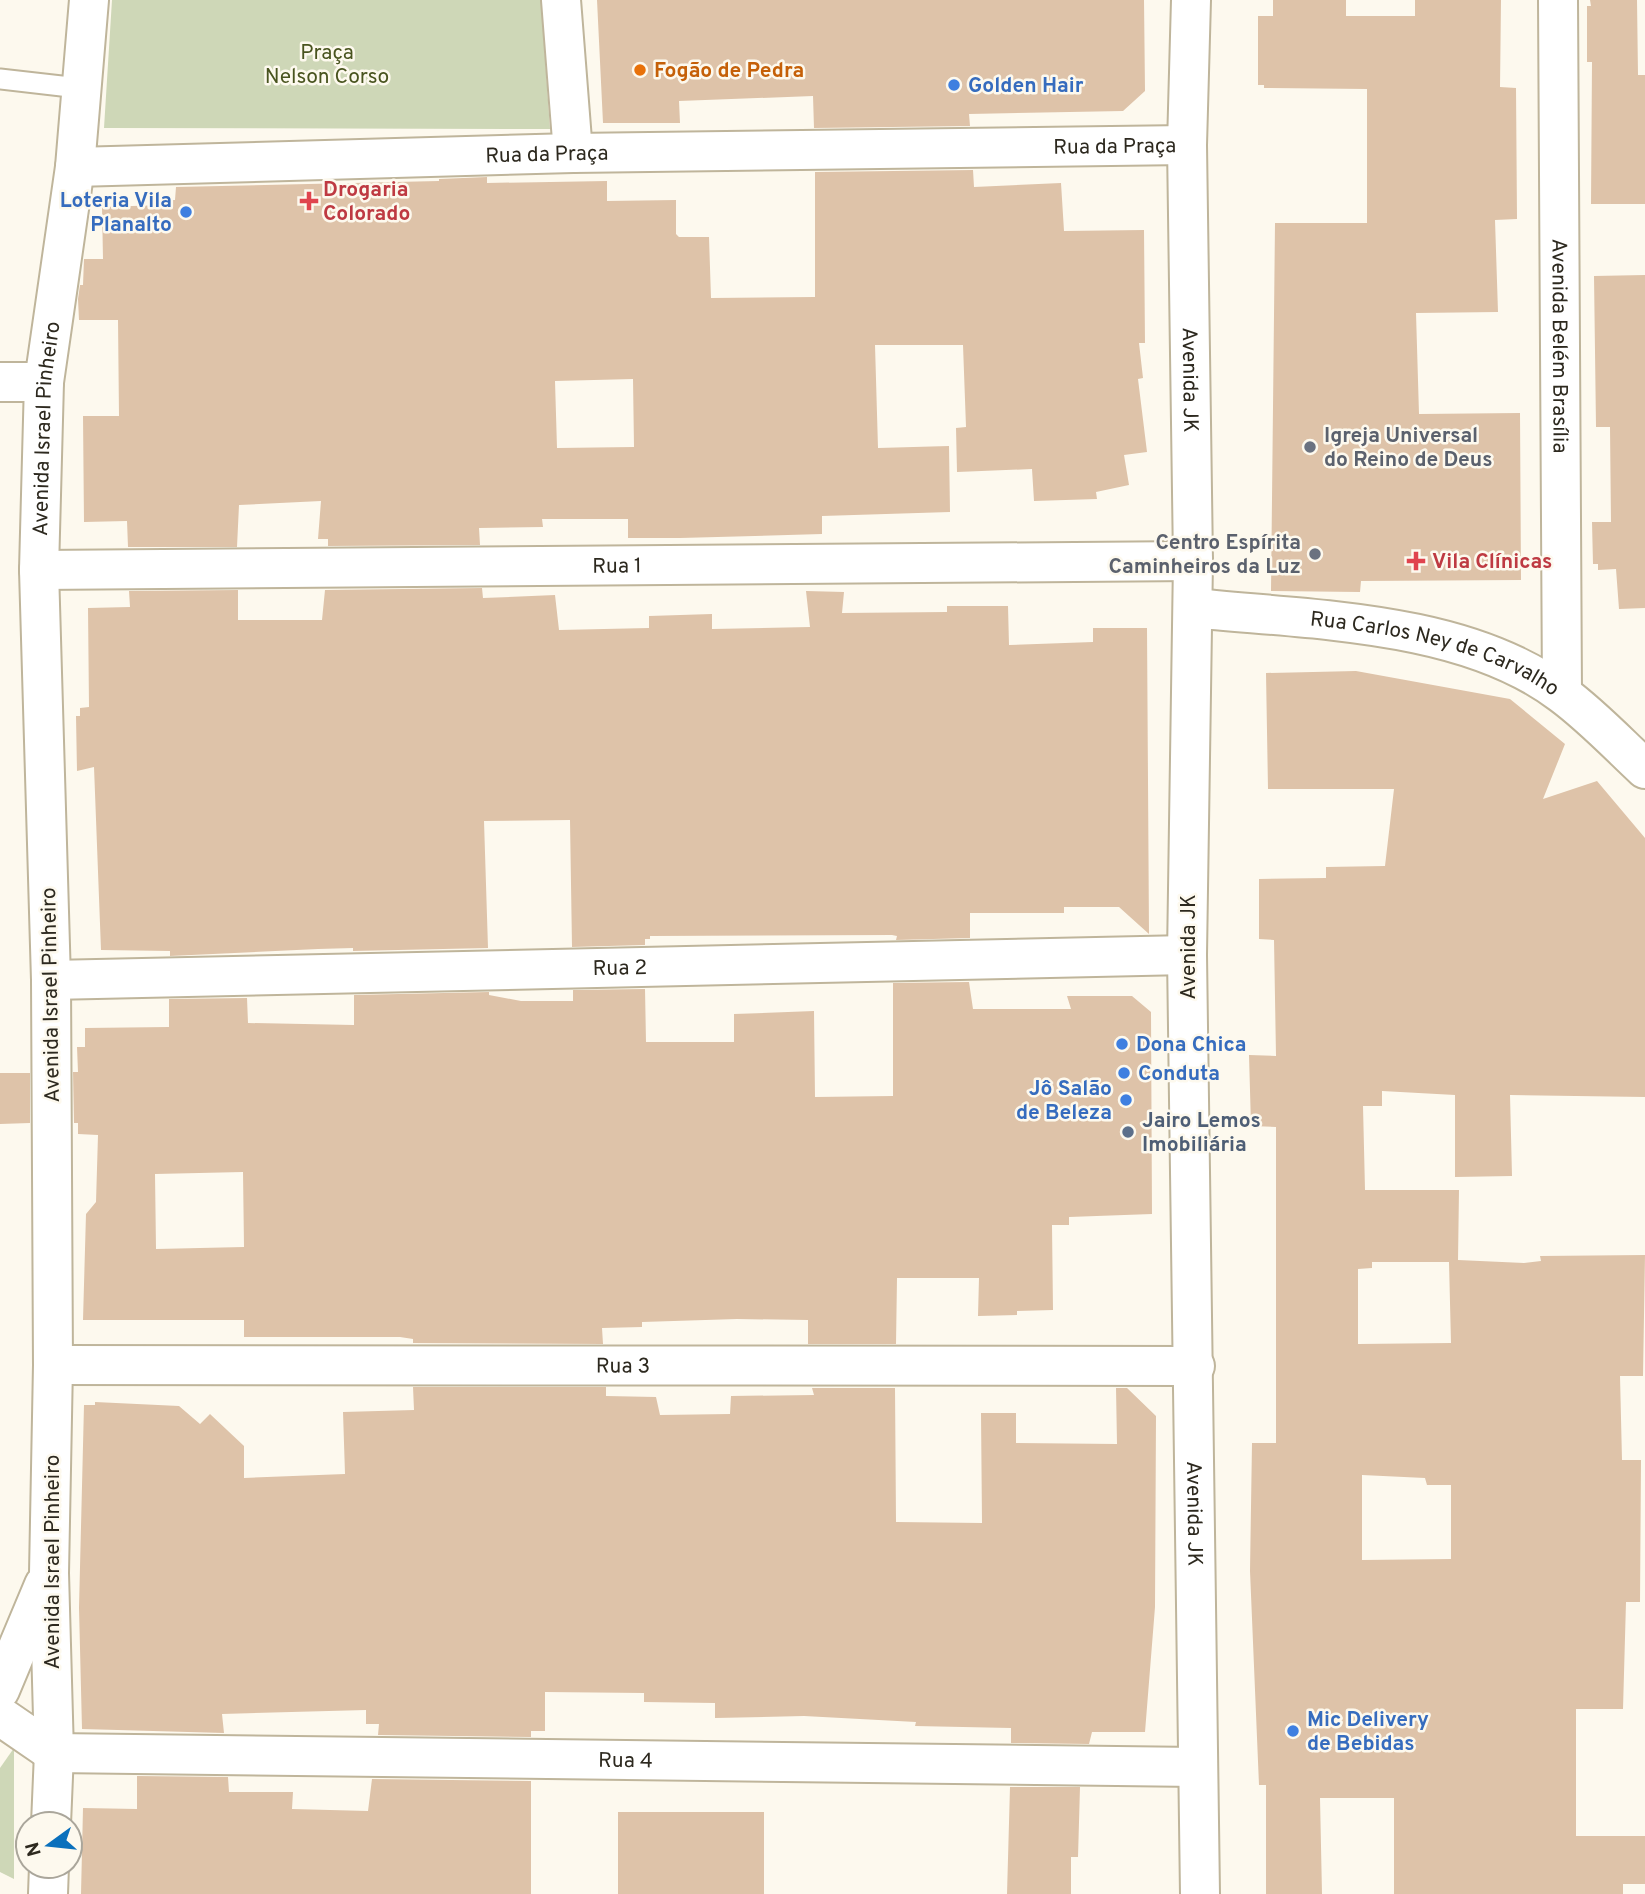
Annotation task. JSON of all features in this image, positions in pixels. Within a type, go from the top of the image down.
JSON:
[{"type":"street","points":[[75,167],[79,88],[89,0]]},
{"type":"street","points":[[561,0],[573,153]]},
{"type":"street","name":"Avenida JK","points":[[1191,0],[1188,145],[1193,608],[1187,956],[1195,1366],[1200,1894]]},
{"type":"street","name":"Avenida Belém Brasília","points":[[1558,0],[1562,693]]},
{"type":"street","name":"Rua da Praça","points":[[75,167],[573,153],[1188,145]]},
{"type":"street","name":"Avenida Israel Pinheiro","points":[[52,1810],[54,1753],[49,1573],[53,1365],[51,980],[39,569],[44,382],[75,167]]},
{"type":"street","points":[[0,382],[44,382]]},
{"type":"street","name":"Rua 1","points":[[39,569],[1193,561]]},
{"type":"street","name":"Rua Carlos Ney de Carvalho","points":[[1193,608],[1378,627],[1494,657],[1562,693],[1645,769]]},
{"type":"street","name":"Rua 2","points":[[51,980],[1187,956]]},
{"type":"street","name":"Rua 3","points":[[53,1365],[1195,1366]]},
{"type":"street","points":[[0,1690],[49,1573]]},
{"type":"street","points":[[0,1716],[54,1753]]},
{"type":"street","name":"Rua 4","points":[[54,1753],[1198,1767]]},
{"type":"lane","points":[[0,79],[79,88]]},
{"type":"green space","name":"Praça Nelson Corso","points":[[112,0],[541,0],[550,129],[104,128]]},
{"type":"green space","points":[[14,1748],[14,1879],[0,1872],[0,1768]]},
{"type":"building","points":[[597,0],[1144,0],[1145,91],[1123,111],[969,114],[970,126],[814,128],[813,96],[679,101],[680,123],[603,123]]},
{"type":"building","points":[[1273,0],[1346,0],[1346,16],[1415,16],[1415,0],[1501,0],[1500,87],[1516,88],[1517,219],[1495,220],[1498,312],[1416,313],[1419,414],[1520,413],[1521,580],[1361,581],[1360,592],[1271,591],[1275,223],[1367,223],[1367,89],[1264,88],[1264,85],[1258,85],[1258,16],[1273,16]]},
{"type":"building","points":[[1590,0],[1637,0],[1638,75],[1645,75],[1645,204],[1591,204],[1592,62],[1587,62],[1587,6],[1591,6]]},
{"type":"building","points":[[973,170],[974,187],[1061,183],[1064,231],[1144,230],[1145,343],[1139,343],[1143,378],[1138,379],[1147,452],[1124,455],[1129,485],[1096,492],[1097,499],[1034,501],[1032,469],[957,472],[956,428],[966,427],[963,345],[875,345],[878,448],[949,446],[950,512],[822,516],[822,534],[680,538],[628,538],[628,519],[542,519],[543,527],[479,528],[480,545],[328,546],[328,539],[318,539],[321,501],[239,505],[237,547],[128,547],[127,521],[84,522],[83,416],[119,416],[118,320],[79,320],[78,299],[80,285],[83,285],[84,259],[103,259],[102,207],[163,205],[163,200],[175,200],[176,187],[439,181],[487,177],[487,183],[607,181],[607,201],[676,200],[676,234],[679,237],[709,237],[711,298],[815,297],[815,172]],"holes":[[[633,379],[634,447],[557,448],[555,381]]]},
{"type":"building","points":[[1645,275],[1645,608],[1619,609],[1616,569],[1598,570],[1598,564],[1593,564],[1592,522],[1611,522],[1610,427],[1596,427],[1594,276]]},
{"type":"building","points":[[482,588],[483,598],[555,595],[559,630],[649,628],[649,616],[712,614],[712,629],[810,627],[806,591],[844,592],[842,613],[947,612],[947,606],[1008,606],[1009,645],[1093,642],[1093,628],[1147,628],[1149,934],[1119,907],[1064,907],[1064,913],[970,913],[970,938],[896,940],[897,936],[892,935],[650,936],[650,939],[645,939],[645,945],[572,947],[570,820],[484,821],[488,948],[353,951],[353,948],[170,956],[170,951],[101,950],[94,767],[77,771],[76,716],[80,716],[80,708],[89,707],[88,608],[130,607],[129,591],[238,590],[238,620],[322,620],[325,590]]},
{"type":"building","points":[[1356,671],[1510,699],[1565,744],[1543,799],[1597,781],[1645,838],[1645,1097],[1510,1095],[1512,1176],[1455,1177],[1455,1095],[1382,1091],[1382,1106],[1363,1106],[1365,1190],[1459,1190],[1458,1260],[1524,1263],[1541,1261],[1540,1256],[1645,1255],[1643,1376],[1620,1376],[1622,1460],[1641,1460],[1640,1602],[1626,1602],[1623,1709],[1576,1709],[1576,1836],[1645,1836],[1645,1884],[1623,1884],[1623,1894],[1394,1894],[1394,1798],[1320,1798],[1322,1894],[1266,1894],[1266,1785],[1259,1785],[1250,1571],[1252,1443],[1276,1443],[1276,1127],[1251,1126],[1249,1055],[1276,1056],[1274,940],[1259,939],[1259,879],[1326,878],[1326,867],[1385,866],[1394,789],[1268,789],[1266,673]],"holes":[[[1372,1262],[1449,1262],[1451,1343],[1358,1344],[1358,1269],[1372,1268]],[[1362,1475],[1425,1478],[1427,1485],[1451,1485],[1451,1559],[1362,1560]]]},
{"type":"building","points":[[969,982],[973,1009],[1071,1009],[1067,996],[1132,996],[1151,1012],[1152,1214],[1069,1217],[1069,1225],[1052,1225],[1053,1310],[1017,1311],[1017,1315],[978,1316],[979,1278],[897,1278],[896,1344],[808,1344],[808,1320],[642,1322],[642,1327],[602,1328],[603,1344],[413,1343],[413,1339],[400,1337],[244,1337],[244,1320],[83,1320],[86,1214],[96,1202],[98,1135],[78,1134],[78,1123],[74,1123],[73,1072],[78,1072],[77,1047],[85,1047],[85,1028],[169,1027],[169,999],[247,998],[248,1023],[354,1025],[354,995],[489,992],[489,995],[521,1001],[573,1001],[573,990],[645,989],[646,1042],[734,1042],[734,1014],[814,1011],[815,1097],[893,1096],[893,983]],"holes":[[[243,1172],[244,1247],[156,1249],[155,1174]]]},
{"type":"building","points":[[0,1073],[30,1073],[30,1123],[0,1124]]},
{"type":"building","points":[[413,1387],[606,1387],[606,1396],[656,1397],[660,1415],[730,1414],[731,1396],[814,1395],[812,1388],[895,1388],[896,1522],[982,1523],[981,1413],[1016,1413],[1016,1443],[1117,1444],[1116,1388],[1127,1388],[1156,1416],[1155,1607],[1145,1732],[1092,1732],[1089,1744],[1011,1743],[1011,1728],[915,1726],[916,1722],[804,1716],[715,1718],[715,1703],[644,1702],[644,1693],[545,1692],[545,1731],[531,1731],[531,1737],[378,1735],[379,1724],[366,1724],[366,1710],[222,1714],[224,1733],[82,1729],[79,1608],[84,1405],[95,1405],[95,1402],[179,1406],[200,1424],[210,1414],[244,1446],[244,1478],[345,1474],[343,1412],[414,1410]]},
{"type":"building","points":[[137,1776],[228,1777],[229,1792],[293,1792],[292,1809],[368,1811],[372,1779],[531,1781],[531,1894],[81,1894],[81,1880],[84,1880],[83,1808],[137,1809]]},
{"type":"building","points":[[1010,1787],[1080,1787],[1078,1857],[1071,1857],[1071,1894],[1007,1894]]},
{"type":"building","points":[[618,1812],[764,1812],[764,1894],[618,1894]]},
{"type":"place","name":"Fogão de Pedra","points":[[640,70]]},
{"type":"place","name":"Golden Hair","points":[[954,85]]},
{"type":"place","name":"Drogaria Colorado","points":[[309,201]]},
{"type":"place","name":"Loteria Vila Planalto","points":[[186,212]]},
{"type":"place","name":"Igreja Universal do Reino de Deus","points":[[1310,447]]},
{"type":"place","name":"Centro Espírita Caminheiros da Luz","points":[[1315,554]]},
{"type":"place","name":"Vila Clínicas","points":[[1416,561]]},
{"type":"place","name":"Dona Chica","points":[[1122,1044]]},
{"type":"place","name":"Conduta","points":[[1124,1073]]},
{"type":"place","name":"Jô Salão de Beleza","points":[[1126,1100]]},
{"type":"place","name":"Jairo Lemos Imobiliária","points":[[1128,1132]]},
{"type":"place","name":"Mic Delivery de Bebidas","points":[[1293,1731]]}]
